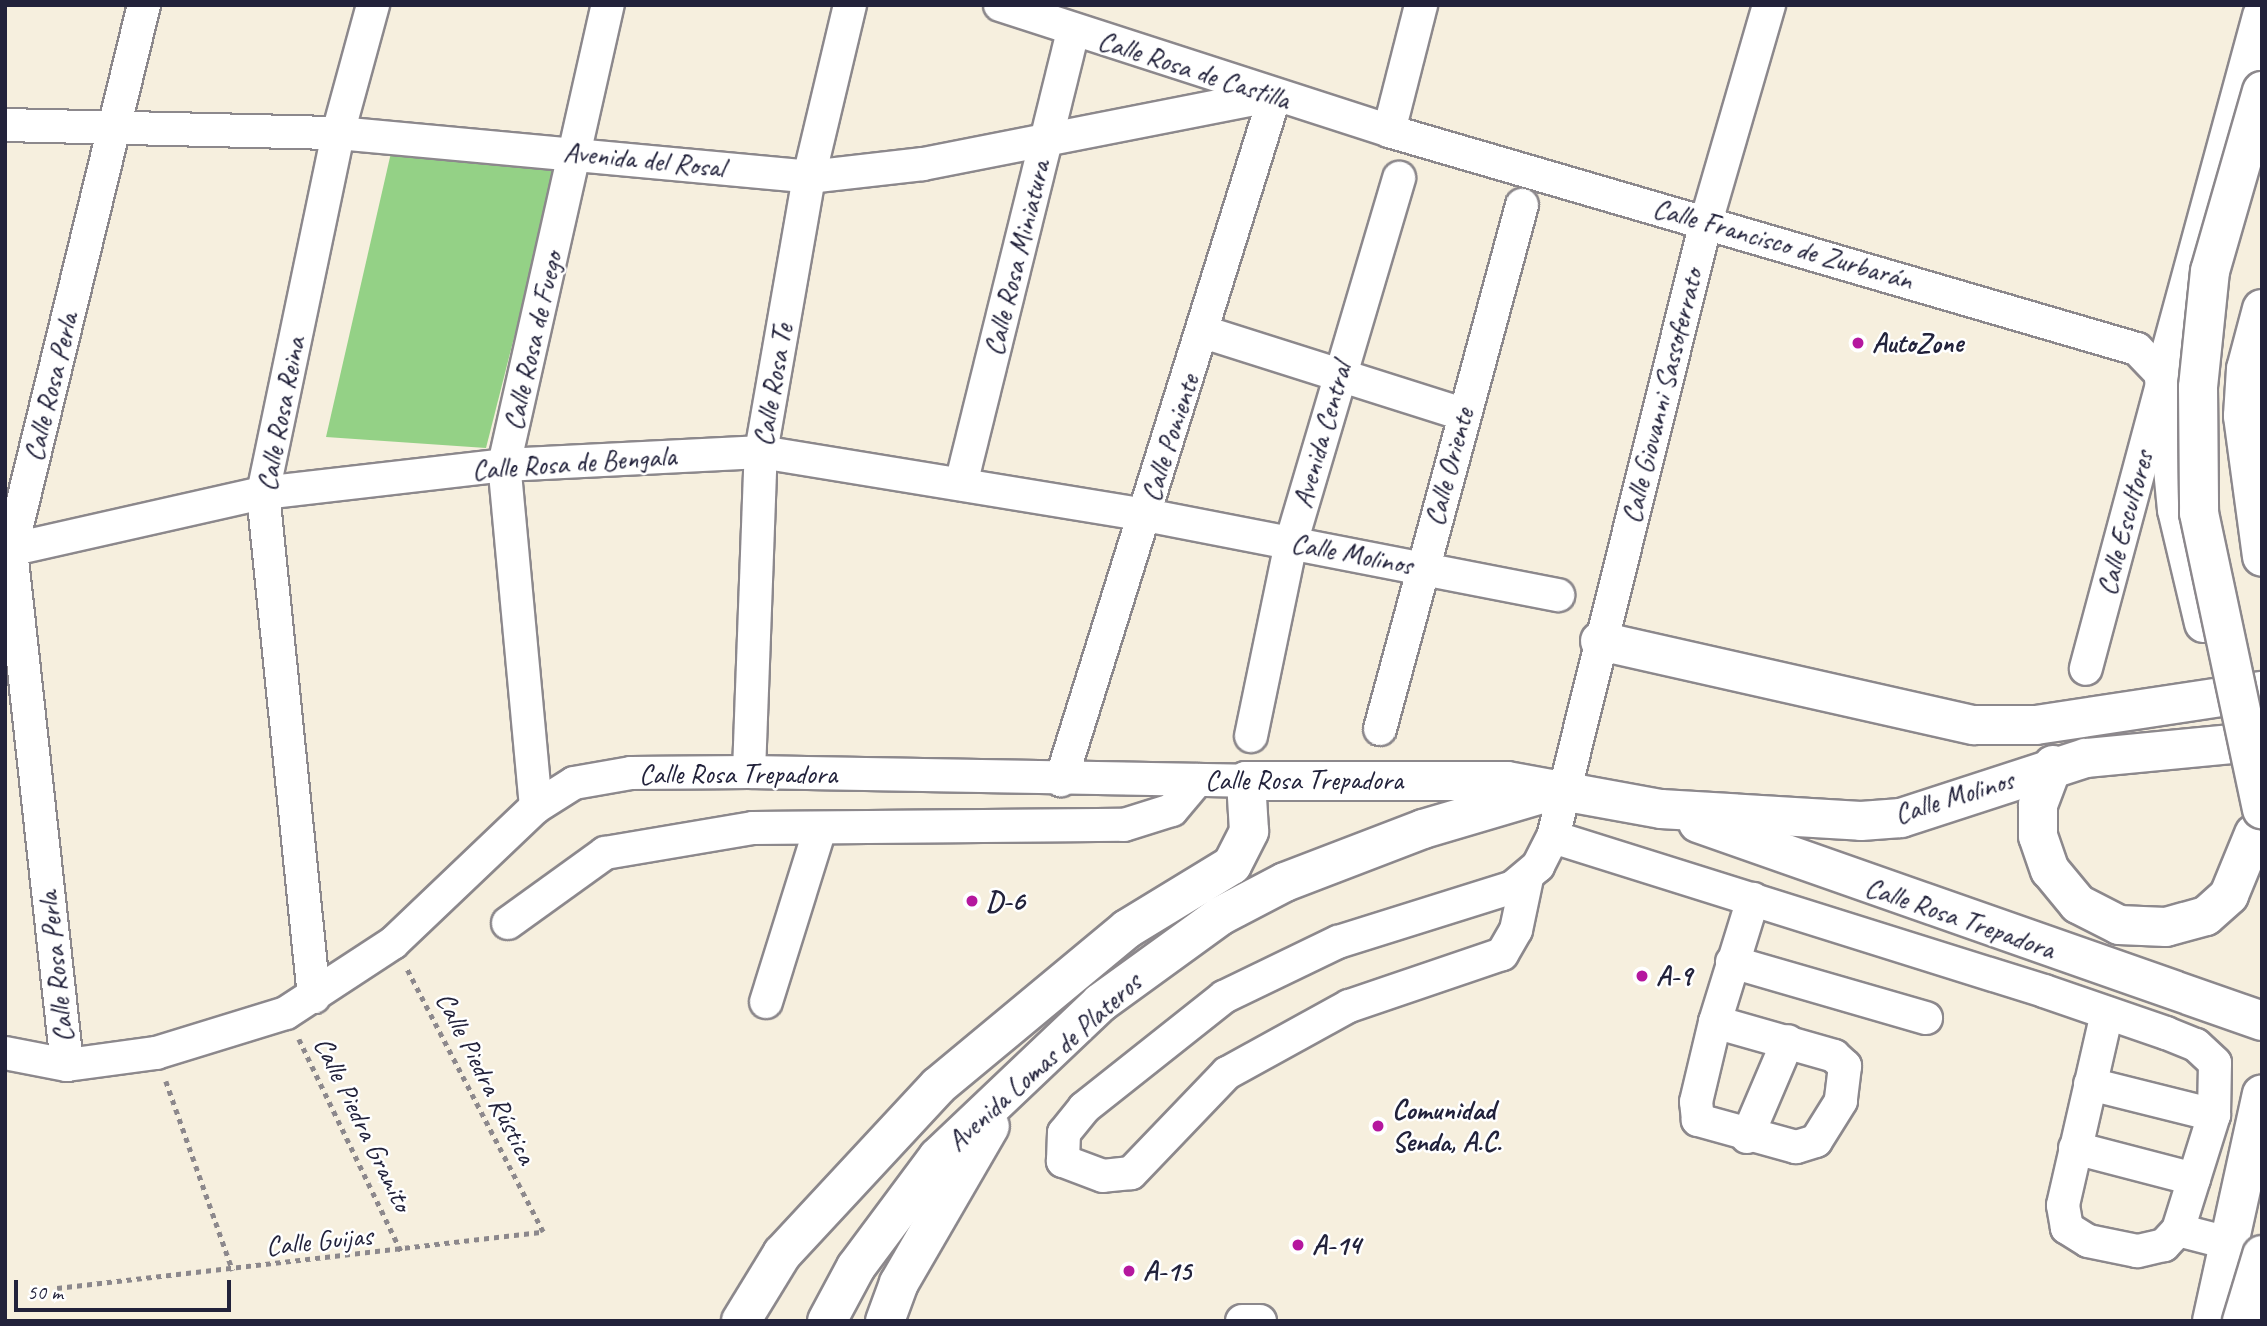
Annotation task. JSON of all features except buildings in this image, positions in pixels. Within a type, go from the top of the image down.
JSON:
[{"type":"main road","points":[[2214,666],[2177,510],[2164,377],[2262,16]]},
{"type":"main road","points":[[2262,91],[2210,271],[2198,387],[2199,513],[2256,818],[2262,876]]},
{"type":"main road","points":[[2262,309],[2246,369],[2243,416],[2262,557]]},
{"type":"main road","points":[[2262,411],[2262,434]]},
{"type":"main road","name":"Calle Molinos","points":[[1600,641],[1974,726],[2035,724],[2262,691]]},
{"type":"main road","name":"Calle Molinos","points":[[1560,789],[1661,808],[1901,818],[2053,765],[2262,741]]},
{"type":"main road","points":[[2053,765],[2038,805],[2038,836],[2050,870],[2078,904],[2119,925],[2166,927],[2207,916],[2229,895],[2256,818]]},
{"type":"main road","name":"Calle Rosa Trepadora","points":[[1246,781],[1466,779],[1560,789]]},
{"type":"main road","name":"Avenida Lomas de Plateros","points":[[741,1321],[782,1254],[939,1086],[1128,929],[1232,866],[1249,831],[1246,781]]},
{"type":"main road","name":"Avenida Lomas de Plateros","points":[[827,1321],[856,1267],[938,1157],[1100,1003],[1220,916],[1348,856],[1560,789]]},
{"type":"main road","name":"Calle Rosa Trepadora","points":[[1661,808],[2262,1021]]},
{"type":"main road","points":[[885,1321],[899,1283],[1016,1084]]},
{"type":"main road","points":[[2242,1321],[2244,1236],[2262,1094]]},
{"type":"main road","points":[[2212,1321],[2244,1236]]},
{"type":"street","name":"Calle Rosa Perla","points":[[67,1065],[8,551],[144,5]]},
{"type":"street","name":"Calle Rosa Reina","points":[[314,997],[262,493],[338,133],[373,5]]},
{"type":"street","name":"Calle Rosa de Fuego","points":[[536,807],[504,465],[577,153],[608,5]]},
{"type":"street","name":"Calle Rosa Te","points":[[749,772],[761,452],[809,177],[850,5]]},
{"type":"street","points":[[1389,131],[1421,5]]},
{"type":"street","name":"Calle Giovanni Sassoferrato","points":[[1553,837],[1560,789],[1706,222],[1769,5]]},
{"type":"street","name":"Calle Rosa de Castilla","points":[[1012,7],[1073,31],[1389,131]]},
{"type":"street","name":"Calle Rosa Miniatura","points":[[961,484],[1073,31]]},
{"type":"street","name":"Avenida del Rosal","points":[[5,125],[338,133],[577,153],[809,177],[923,164],[1047,137],[1275,95]]},
{"type":"street","name":"Calle Poniente","points":[[1061,780],[1204,332],[1275,95]]},
{"type":"street","name":"Calle Francisco de Zurbarán","points":[[1389,131],[2116,339],[2155,362],[2164,377]]},
{"type":"street","name":"Avenida Central","points":[[1251,736],[1291,543],[1338,375],[1399,178]]},
{"type":"street","name":"Calle Oriente","points":[[1380,729],[1462,415],[1522,205]]},
{"type":"street","points":[[1204,332],[1462,415]]},
{"type":"street","name":"Calle Escultores","points":[[2086,669],[2164,377]]},
{"type":"street","name":"Calle Rosa de Bengala","points":[[8,551],[262,493],[504,465],[761,452],[1146,514]]},
{"type":"street","name":"Calle Molinos","points":[[1146,514],[1558,595]]},
{"type":"street","name":"Calle Rosa Trepadora","points":[[5,1053],[67,1065],[156,1053],[286,1013],[393,943],[536,807],[574,783],[631,773],[749,772],[1061,780],[1246,781]]},
{"type":"street","points":[[508,923],[605,853],[753,828],[1125,825],[1172,810],[1197,780]]},
{"type":"street","points":[[766,1003],[820,829]]},
{"type":"street","points":[[1527,878],[1338,942],[1224,997],[1084,1108],[1064,1133],[1063,1161],[1103,1176],[1131,1172],[1227,1073],[1349,1006],[1502,954],[1516,930],[1527,878],[1553,837],[2107,1013],[2196,1045],[2215,1063],[2214,1115],[2178,1230],[2164,1245],[2137,1251],[2088,1241],[2067,1228],[2063,1205],[2107,1013]]},
{"type":"street","points":[[1715,1022],[1788,1041],[1845,1066],[1841,1101],[1816,1141],[1796,1147],[1747,1137],[1698,1120],[1696,1102],[1715,1022],[1753,899]]},
{"type":"street","points":[[1732,962],[1926,1018]]},
{"type":"street","points":[[1747,1137],[1788,1041]]},
{"type":"street","points":[[2091,1084],[2214,1115]]},
{"type":"street","points":[[2076,1148],[2191,1188],[2244,1236]]},
{"type":"street","points":[[2178,1230],[2244,1236]]},
{"type":"street","points":[[1241,1321],[1260,1321]]},
{"type":"path","name":"Calle Piedra Rústica","points":[[393,943],[543,1232]]},
{"type":"path","name":"Calle Piedra Granito","points":[[286,1013],[402,1253]]},
{"type":"path","points":[[156,1053],[233,1272]]},
{"type":"path","name":"Calle Guijas","points":[[57,1288],[402,1253],[543,1232]]},
{"type":"green space","points":[[393,144],[559,160],[486,448],[326,437]]},
{"type":"place","name":"AutoZone","points":[[1858,343]]},
{"type":"place","name":"D-6","points":[[972,901]]},
{"type":"place","name":"A-9","points":[[1642,976]]},
{"type":"place","name":"Comunidad Senda, A.C.","points":[[1378,1126]]},
{"type":"place","name":"A-14","points":[[1298,1245]]},
{"type":"place","name":"A-15","points":[[1129,1271]]}]
